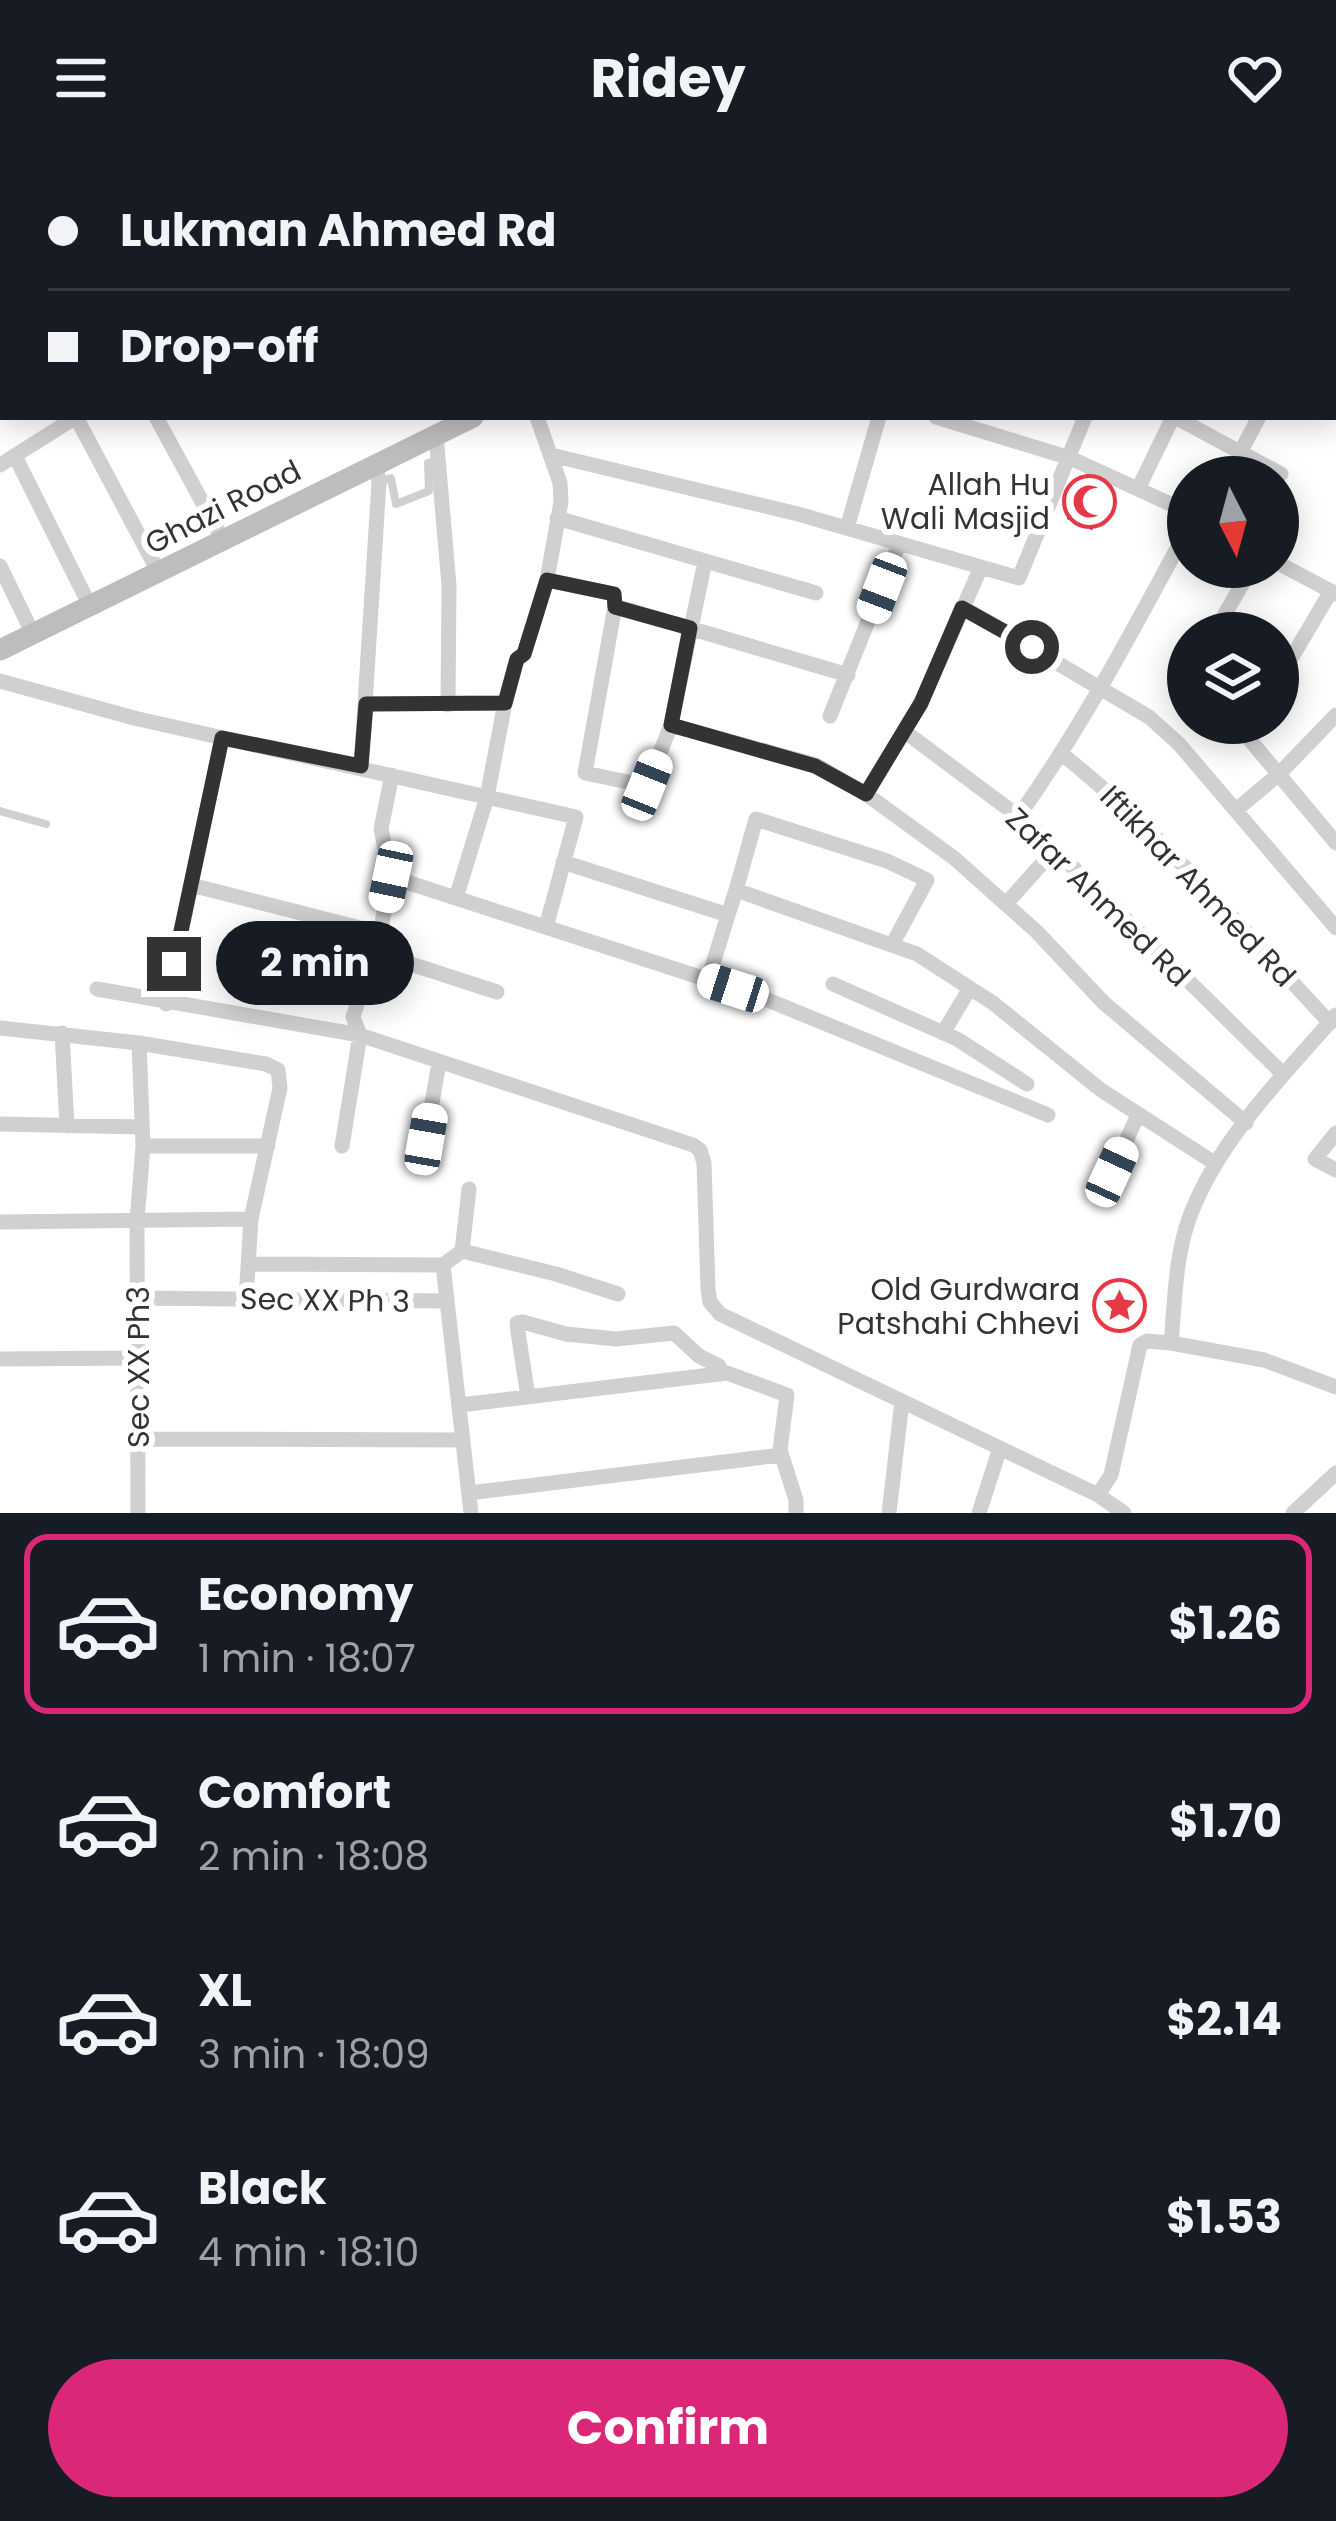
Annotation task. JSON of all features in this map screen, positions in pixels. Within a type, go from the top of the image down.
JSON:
[{"type":"main road","name":"Ghazi Road","points":[[0,650],[378,472],[467,420]]},
{"type":"street","points":[[0,465],[71,420]]},
{"type":"street","points":[[78,420],[159,574]]},
{"type":"street","points":[[158,420],[224,542]]},
{"type":"street","points":[[455,898],[488,797],[517,659],[524,654],[547,580],[560,483],[538,420]]},
{"type":"street","points":[[847,528],[878,420]]},
{"type":"street","points":[[946,420],[1070,458],[1167,502]]},
{"type":"street","points":[[551,455],[847,528],[1019,578],[1084,420]]},
{"type":"street","points":[[1138,489],[1172,420]]},
{"type":"street","points":[[1179,420],[1244,456]]},
{"type":"street","points":[[1240,454],[1257,420]]},
{"type":"street","points":[[436,435],[449,585],[448,705]]},
{"type":"street","points":[[15,456],[90,607]]},
{"type":"street","points":[[361,766],[378,472]]},
{"type":"street","points":[[557,518],[816,592]]},
{"type":"street","points":[[830,716],[899,544]]},
{"type":"street","points":[[547,580],[614,594],[585,773],[647,785],[671,725],[705,561]]},
{"type":"street","points":[[0,566],[33,634]]},
{"type":"street","points":[[866,794],[921,703],[981,567]]},
{"type":"street","points":[[1018,817],[1102,688],[1167,567]]},
{"type":"street","points":[[1299,574],[1333,593],[1299,646]]},
{"type":"street","points":[[615,607],[848,676]]},
{"type":"street","points":[[962,608],[1149,717],[1179,744],[1336,928]]},
{"type":"street","points":[[0,681],[222,738],[576,817],[546,927]]},
{"type":"street","points":[[366,704],[505,703]]},
{"type":"street","points":[[1236,810],[1336,715]]},
{"type":"street","points":[[671,725],[815,766],[866,794],[954,858],[1104,1003],[1246,1124]]},
{"type":"street","name":"Zafar Ahmed Rd","points":[[904,731],[1054,849],[1283,1074]]},
{"type":"street","points":[[166,1004],[222,738]]},
{"type":"street","points":[[1254,744],[1334,838]]},
{"type":"street","name":"Iftikhar Ahmed Rd","points":[[1062,754],[1107,790],[1333,1019]]},
{"type":"street","points":[[342,1147],[359,1035],[353,1017],[380,933],[391,877],[381,829],[392,775]]},
{"type":"street","points":[[708,980],[756,819],[887,861],[927,880],[892,945]]},
{"type":"street","points":[[1006,904],[1054,849]]},
{"type":"street","points":[[563,862],[728,915]]},
{"type":"street","points":[[391,877],[758,996],[1048,1115]]},
{"type":"street","points":[[191,885],[380,933]]},
{"type":"street","points":[[736,890],[917,953],[1138,1115],[1216,1164]]},
{"type":"street","points":[[374,952],[497,992]]},
{"type":"street","points":[[833,984],[943,1033],[1028,1084]]},
{"type":"street","points":[[943,1033],[970,988]]},
{"type":"street","points":[[97,989],[359,1035],[678,1138],[700,1150],[710,1302],[720,1314],[1098,1495],[1124,1513]]},
{"type":"street","points":[[1171,1343],[1183,1241],[1191,1213],[1216,1164],[1283,1074],[1333,1019]]},
{"type":"street","points":[[0,1028],[139,1043],[266,1064],[278,1070],[280,1088],[251,1219],[246,1299]]},
{"type":"street","points":[[62,1033],[67,1126]]},
{"type":"street","name":"Sec XX Ph3","points":[[138,1513],[137,1221],[143,1145],[139,1043]]},
{"type":"street","points":[[426,1139],[439,1062]]},
{"type":"street","points":[[1112,1172],[1138,1115]]},
{"type":"street","points":[[0,1124],[142,1127]]},
{"type":"street","points":[[1336,1132],[1315,1159],[1336,1170]]},
{"type":"street","points":[[143,1145],[268,1146]]},
{"type":"street","points":[[250,1264],[443,1265],[462,1251],[470,1189]]},
{"type":"street","points":[[0,1222],[251,1219]]},
{"type":"street","points":[[462,1251],[618,1294]]},
{"type":"street","points":[[443,1265],[446,1301]]},
{"type":"street","name":"Sec XX Ph 3","points":[[137,1298],[446,1301],[471,1513]]},
{"type":"street","points":[[528,1396],[517,1323],[523,1322],[566,1334],[616,1339],[674,1333],[699,1356],[719,1366],[721,1373]]},
{"type":"street","points":[[1098,1495],[1111,1474],[1140,1345],[1147,1341],[1264,1360],[1336,1388]]},
{"type":"street","points":[[0,1359],[138,1358]]},
{"type":"street","points":[[460,1405],[737,1373],[785,1392],[781,1456],[796,1513]]},
{"type":"street","points":[[890,1513],[902,1401]]},
{"type":"street","points":[[138,1438],[462,1440]]},
{"type":"street","points":[[979,1513],[1000,1448]]},
{"type":"street","points":[[469,1492],[781,1456]]},
{"type":"street","points":[[1293,1513],[1336,1473]]},
{"type":"lane","points":[[378,472],[391,478],[396,504],[429,491],[428,463],[441,459]]},
{"type":"lane","points":[[0,811],[46,824]]},
{"type":"building","name":"Allah Hu Wali Masjid","points":[[1087,473],[1112,484],[1092,530],[1067,519]]},
{"type":"place","name":"Allah Hu Wali Masjid","points":[[1089,501]]},
{"type":"place","name":"Old Gurdwara Patshahi Chhevi","points":[[1119,1306]]},
{"type":"route","points":[[174,964],[222,738],[361,766],[366,704],[505,703],[547,580],[614,594],[615,607],[690,628],[671,725],[815,766],[866,794],[921,703],[962,608],[1032,647]]}]
